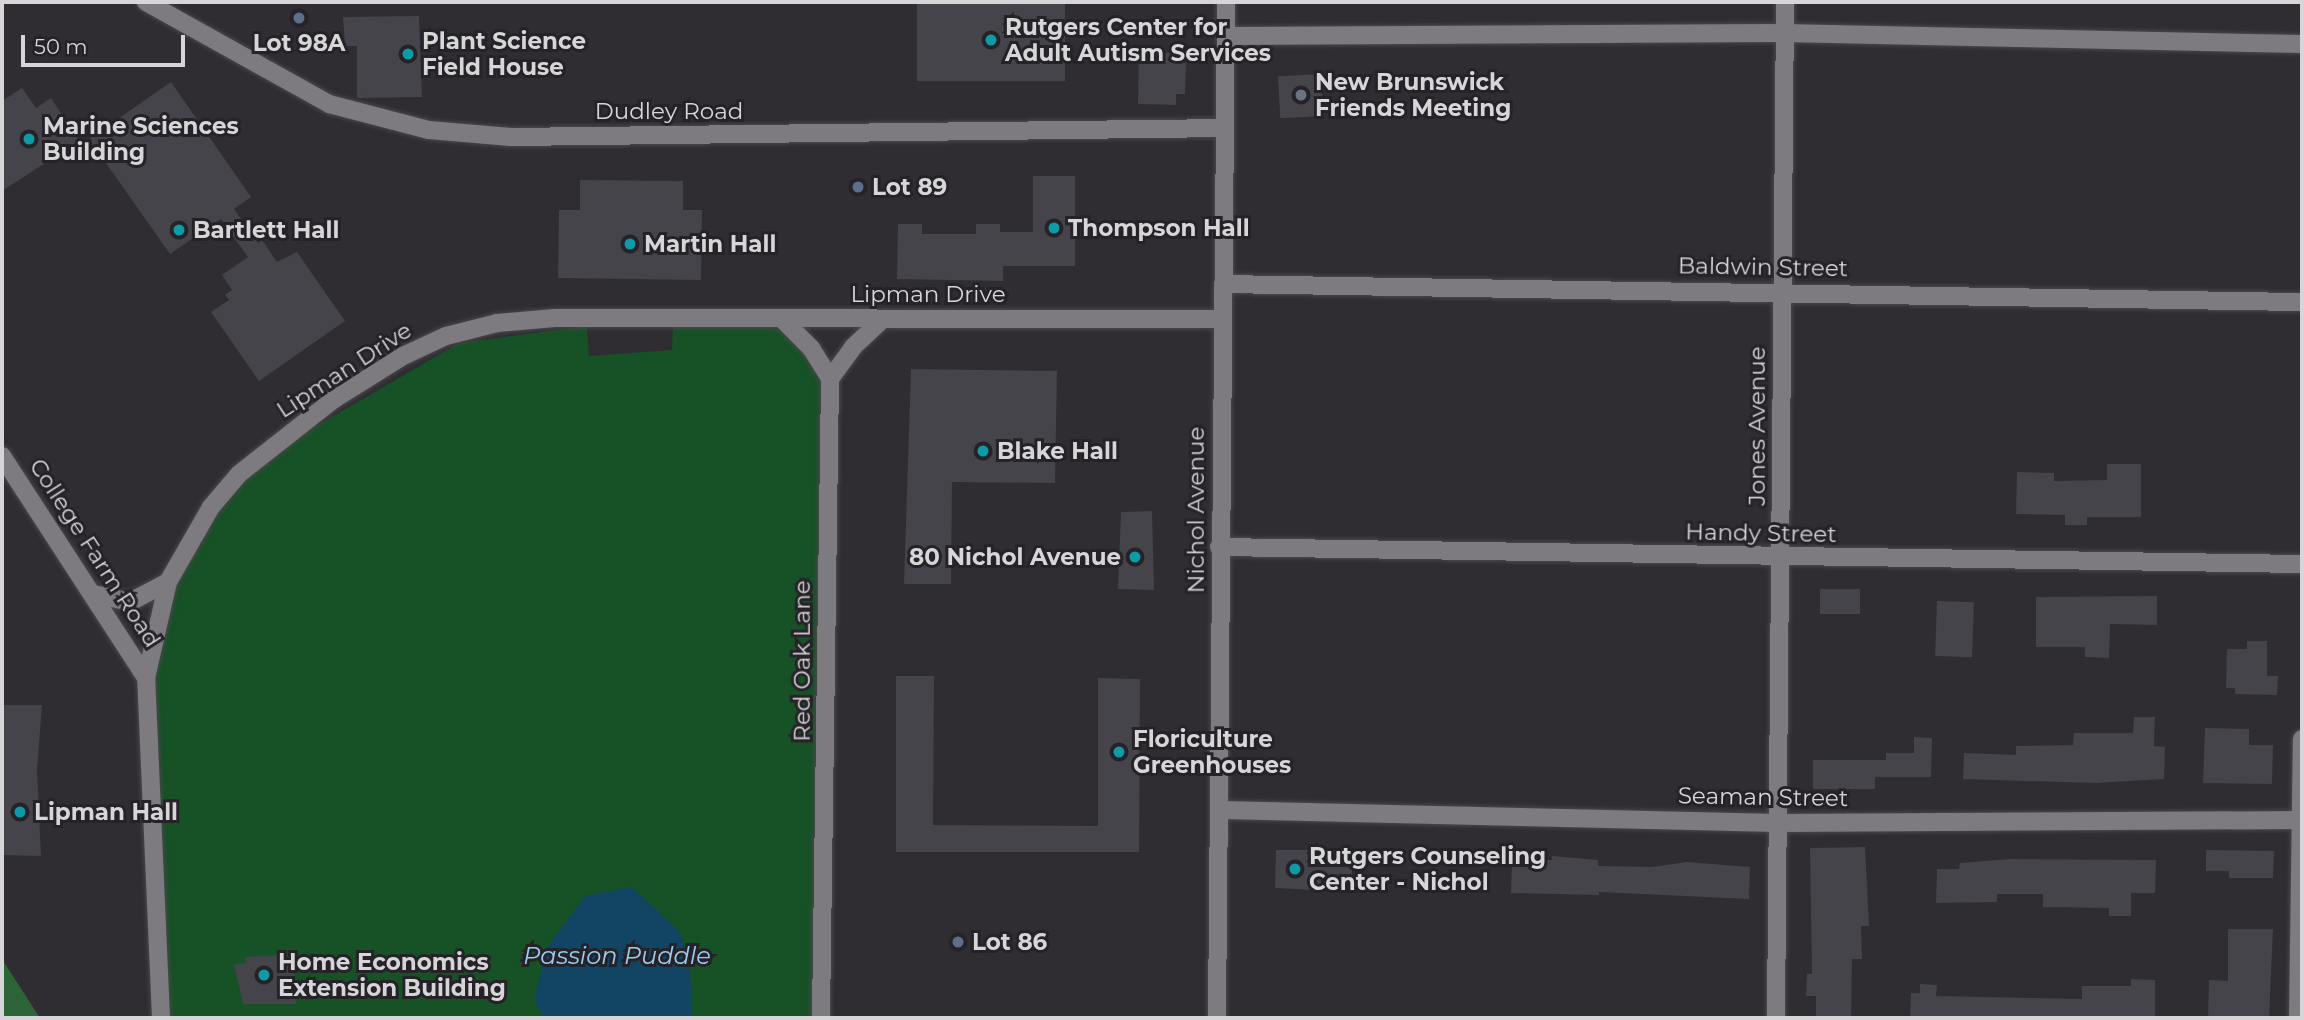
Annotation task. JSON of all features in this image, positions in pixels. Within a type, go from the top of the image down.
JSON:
[{"type":"street","name":"Dudley Road","points":[[146,2],[329,104],[429,130],[511,137],[1223,128]]},
{"type":"street","name":"Nichol Avenue","points":[[1217,1018],[1222,810],[1219,547],[1226,2]]},
{"type":"street","name":"Jones Avenue","points":[[1776,1018],[1785,2]]},
{"type":"street","points":[[1227,36],[1784,33],[2302,44]]},
{"type":"street","name":"Baldwin Street","points":[[1223,284],[1782,291],[2302,302]]},
{"type":"street","name":"Lipman Drive","points":[[161,1018],[146,678],[168,582],[211,507],[239,474],[333,400],[403,356],[446,336],[496,323],[555,318],[1223,320]]},
{"type":"street","points":[[783,320],[811,348],[830,379],[853,347],[883,319]]},
{"type":"street","name":"Red Oak Lane","points":[[821,1018],[830,379]]},
{"type":"street","name":"College Farm Road","points":[[2,456],[146,678]]},
{"type":"street","name":"Handy Street","points":[[1219,547],[1780,558],[2302,564]]},
{"type":"street","points":[[93,594],[130,602],[168,582]]},
{"type":"street","points":[[2298,1018],[2302,739]]},
{"type":"street","name":"Seaman Street","points":[[1222,810],[1777,823],[2301,820]]},
{"type":"green space","points":[[783,320],[830,379],[814,1018],[154,1018],[150,623],[220,482],[459,343],[587,326],[589,356],[672,350],[673,325]]},
{"type":"green space","points":[[2,959],[40,1018],[2,1018]]},
{"type":"water","name":"Passion Puddle","points":[[632,887],[680,932],[690,968],[692,1018],[543,1018],[535,999],[546,949],[585,896]]},
{"type":"building","name":"Rutgers Center for Adult Autism Services","points":[[917,2],[1065,2],[1065,81],[917,81]]},
{"type":"building","name":"Plant Science Field House","points":[[419,16],[422,97],[357,98],[357,46],[345,46],[343,17]]},
{"type":"building","points":[[1139,52],[1177,53],[1177,63],[1186,63],[1185,94],[1176,94],[1176,105],[1138,104]]},
{"type":"building","name":"New Brunswick Friends Meeting","points":[[1321,74],[1323,116],[1280,118],[1278,76]]},
{"type":"building","name":"Bartlett Hall","points":[[171,82],[251,197],[234,209],[258,243],[262,240],[277,262],[297,252],[345,321],[259,381],[211,312],[229,300],[225,295],[232,290],[222,275],[248,257],[221,219],[170,254],[89,139]]},
{"type":"building","name":"Marine Sciences Building","points":[[22,88],[36,108],[51,98],[79,141],[2,191],[2,101]]},
{"type":"building","name":"Thompson Hall","points":[[1033,176],[1075,176],[1075,266],[1003,266],[1003,281],[897,279],[898,224],[922,224],[922,234],[976,234],[976,224],[1000,224],[1000,232],[1033,232]]},
{"type":"building","name":"Martin Hall","points":[[580,180],[683,181],[683,210],[702,210],[701,280],[558,278],[559,210],[580,210]]},
{"type":"building","name":"Blake Hall","points":[[911,369],[1057,371],[1055,483],[952,482],[951,584],[904,584]]},
{"type":"building","points":[[2107,464],[2141,464],[2141,517],[2087,517],[2087,525],[2065,525],[2065,515],[2016,514],[2017,472],[2054,473],[2054,481],[2107,480]]},
{"type":"building","name":"80 Nichol Avenue","points":[[1152,511],[1154,590],[1118,589],[1121,512]]},
{"type":"building","points":[[1820,589],[1860,589],[1860,614],[1820,614]]},
{"type":"building","points":[[2157,596],[2157,625],[2110,624],[2109,658],[2085,657],[2085,647],[2036,647],[2036,597]]},
{"type":"building","points":[[1937,601],[1974,602],[1972,657],[1935,656]]},
{"type":"building","points":[[2247,641],[2267,641],[2267,676],[2278,676],[2277,695],[2235,694],[2235,688],[2226,688],[2227,649],[2247,649]]},
{"type":"building","name":"Floriculture Greenhouses","points":[[896,676],[934,676],[933,825],[1098,826],[1098,678],[1140,679],[1139,852],[896,852]]},
{"type":"building","name":"Lipman Hall","points":[[2,705],[42,705],[37,770],[41,856],[2,855]]},
{"type":"building","points":[[2134,717],[2155,717],[2154,746],[2165,747],[2164,779],[2095,783],[1963,779],[1964,753],[2016,755],[2016,746],[2073,745],[2074,733],[2133,733]]},
{"type":"building","points":[[2205,728],[2249,729],[2249,745],[2273,745],[2272,784],[2203,783]]},
{"type":"building","points":[[1914,737],[1932,738],[1931,777],[1875,777],[1875,789],[1813,789],[1813,760],[1886,760],[1886,753],[1914,753]]},
{"type":"building","points":[[1865,847],[1869,926],[1861,926],[1862,959],[1852,959],[1851,1018],[1816,1018],[1816,996],[1806,996],[1807,974],[1812,974],[1810,848]]},
{"type":"building","name":"Rutgers Counseling Center - Nichol","points":[[1276,850],[1315,850],[1314,867],[1352,867],[1352,892],[1275,888]]},
{"type":"building","points":[[2206,850],[2274,851],[2273,878],[2229,878],[2229,871],[2206,871]]},
{"type":"building","points":[[1552,856],[1598,860],[1598,866],[1652,867],[1687,862],[1750,867],[1749,899],[1599,892],[1599,895],[1511,893],[1512,860],[1552,860]]},
{"type":"building","points":[[2010,859],[2156,860],[2155,893],[2131,893],[2131,916],[2109,916],[2109,908],[2043,907],[2043,894],[1997,894],[1997,902],[1936,903],[1937,869],[1959,869],[1960,863]]},
{"type":"building","points":[[2228,929],[2273,929],[2269,1018],[2208,1018],[2209,980],[2228,981]]},
{"type":"building","name":"Home Economics Extension Building","points":[[279,955],[280,962],[293,961],[296,1004],[243,1004],[234,964],[245,963],[245,957]]},
{"type":"building","points":[[2131,979],[2155,980],[2155,1018],[1910,1018],[1911,993],[1920,993],[1920,984],[1937,985],[1936,996],[2082,999],[2082,986],[2131,986]]},
{"type":"place","name":"Lot 98A","points":[[299,18]]},
{"type":"place","name":"Rutgers Center for Adult Autism Services","points":[[991,40]]},
{"type":"place","name":"Plant Science Field House","points":[[408,54]]},
{"type":"place","name":"New Brunswick Friends Meeting","points":[[1301,95]]},
{"type":"place","name":"Marine Sciences Building","points":[[29,139]]},
{"type":"place","name":"Lot 89","points":[[858,187]]},
{"type":"place","name":"Thompson Hall","points":[[1054,228]]},
{"type":"place","name":"Bartlett Hall","points":[[179,230]]},
{"type":"place","name":"Martin Hall","points":[[630,244]]},
{"type":"place","name":"Blake Hall","points":[[983,451]]},
{"type":"place","name":"80 Nichol Avenue","points":[[1135,557]]},
{"type":"place","name":"Floriculture Greenhouses","points":[[1119,752]]},
{"type":"place","name":"Lipman Hall","points":[[20,812]]},
{"type":"place","name":"Rutgers Counseling Center - Nichol","points":[[1295,869]]},
{"type":"place","name":"Lot 86","points":[[958,942]]},
{"type":"place","name":"Home Economics Extension Building","points":[[264,975]]}]
